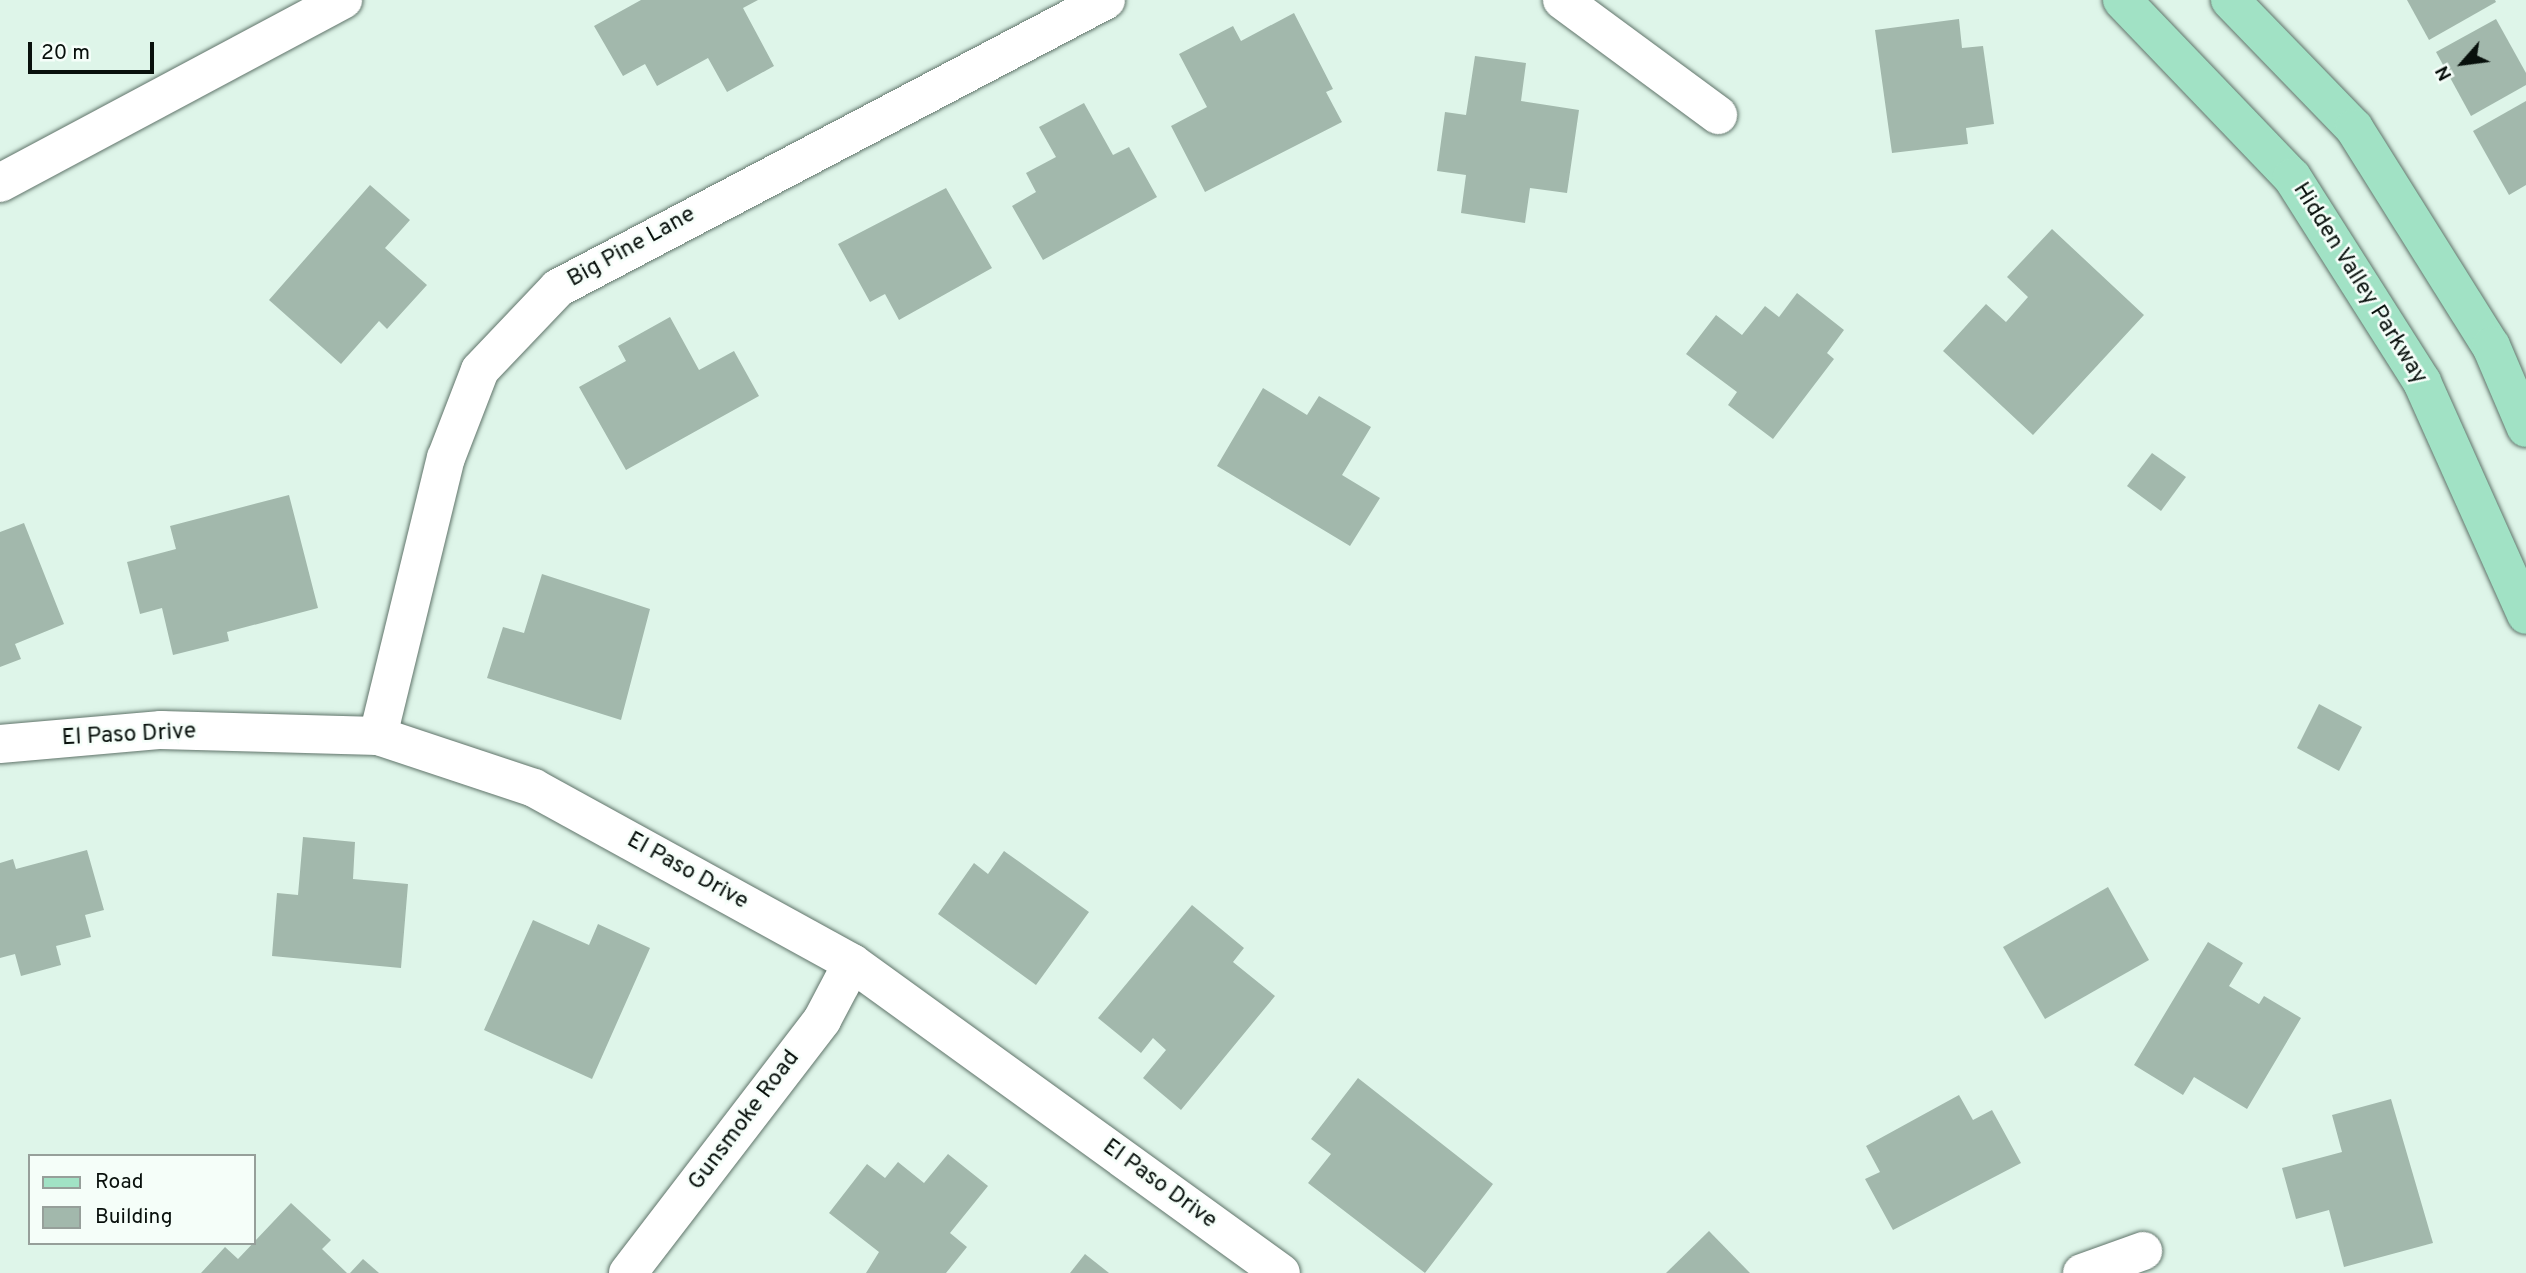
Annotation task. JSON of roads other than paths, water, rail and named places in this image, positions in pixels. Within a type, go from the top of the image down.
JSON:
[{"type":"main road","name":"Hidden Valley Parkway","points":[[2122,0],[2292,177],[2422,382],[2526,615]]},
{"type":"main road","points":[[2230,0],[2354,128],[2491,346],[2526,428]]},
{"type":"street","points":[[0,183],[343,0]]},
{"type":"street","name":"Big Pine Lane","points":[[378,736],[446,458],[480,370],[558,288],[1106,0]]},
{"type":"street","points":[[1562,0],[1718,115]]},
{"type":"street","name":"El Paso Drive","points":[[0,744],[161,730],[378,736],[534,788],[852,963],[1281,1273]]},
{"type":"street","name":"Gunsmoke Road","points":[[628,1273],[822,1020],[852,963]]},
{"type":"street","points":[[2082,1273],[2143,1251]]}]
